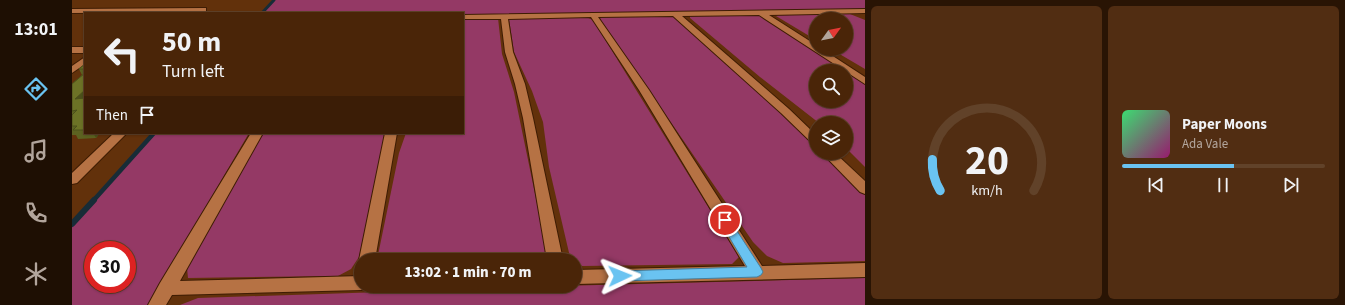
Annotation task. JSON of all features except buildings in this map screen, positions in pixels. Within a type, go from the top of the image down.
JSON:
[{"type":"street","points":[[72,11],[203,10]]},
{"type":"street","points":[[847,11],[865,20]]},
{"type":"street","points":[[464,17],[865,11]]},
{"type":"street","points":[[760,12],[809,44]]},
{"type":"street","points":[[675,14],[785,111],[809,134]]},
{"type":"street","points":[[593,15],[644,90],[757,272]]},
{"type":"street","points":[[504,16],[509,52],[520,84],[528,118],[554,253]]},
{"type":"street","points":[[72,50],[84,50]]},
{"type":"street","points":[[827,56],[865,81]]},
{"type":"street","points":[[72,70],[84,61]]},
{"type":"street","points":[[72,180],[120,134]]},
{"type":"street","points":[[157,305],[256,134]]},
{"type":"street","points":[[368,253],[392,134]]},
{"type":"street","points":[[835,160],[865,189]]},
{"type":"street","points":[[582,277],[865,270]]},
{"type":"street","points":[[166,288],[354,283]]},
{"type":"shaded area","points":[[274,0],[865,0],[865,10],[464,15],[464,12],[263,12]]},
{"type":"shaded area","points":[[780,14],[809,14],[809,36],[776,16]]},
{"type":"shaded area","points":[[693,15],[764,16],[809,44],[809,56],[829,56],[842,64],[809,64],[809,108],[853,108],[853,71],[865,78],[865,167],[853,155],[853,116],[810,116],[760,77],[690,18],[690,16]]},
{"type":"shaded area","points":[[853,15],[865,20],[865,69],[843,56],[853,56]]},
{"type":"shaded area","points":[[674,16],[809,132],[809,160],[838,160],[865,186],[865,261],[783,263],[767,256],[753,242],[600,19],[601,17]]},
{"type":"shaded area","points":[[586,17],[593,20],[739,257],[732,264],[582,266],[582,253],[569,253],[549,167],[543,122],[532,91],[514,52],[509,19]]},
{"type":"shaded area","points":[[498,18],[502,54],[514,92],[547,253],[378,253],[399,153],[406,134],[464,134],[464,19]]},
{"type":"shaded area","points":[[153,134],[248,134],[148,305],[72,305],[72,224]]},
{"type":"shaded area","points":[[262,134],[385,134],[360,253],[354,253],[354,264],[351,269],[338,276],[188,278],[187,268]]},
{"type":"shaded area","points":[[865,278],[865,305],[180,305],[198,298],[354,293],[582,293],[582,285]]},
{"type":"waterway","points":[[263,12],[274,0]]},
{"type":"waterway","points":[[93,201],[153,134]]},
{"type":"waterway","points":[[72,224],[94,200]]},
{"type":"route","points":[[620,276],[757,272],[725,220]]}]
